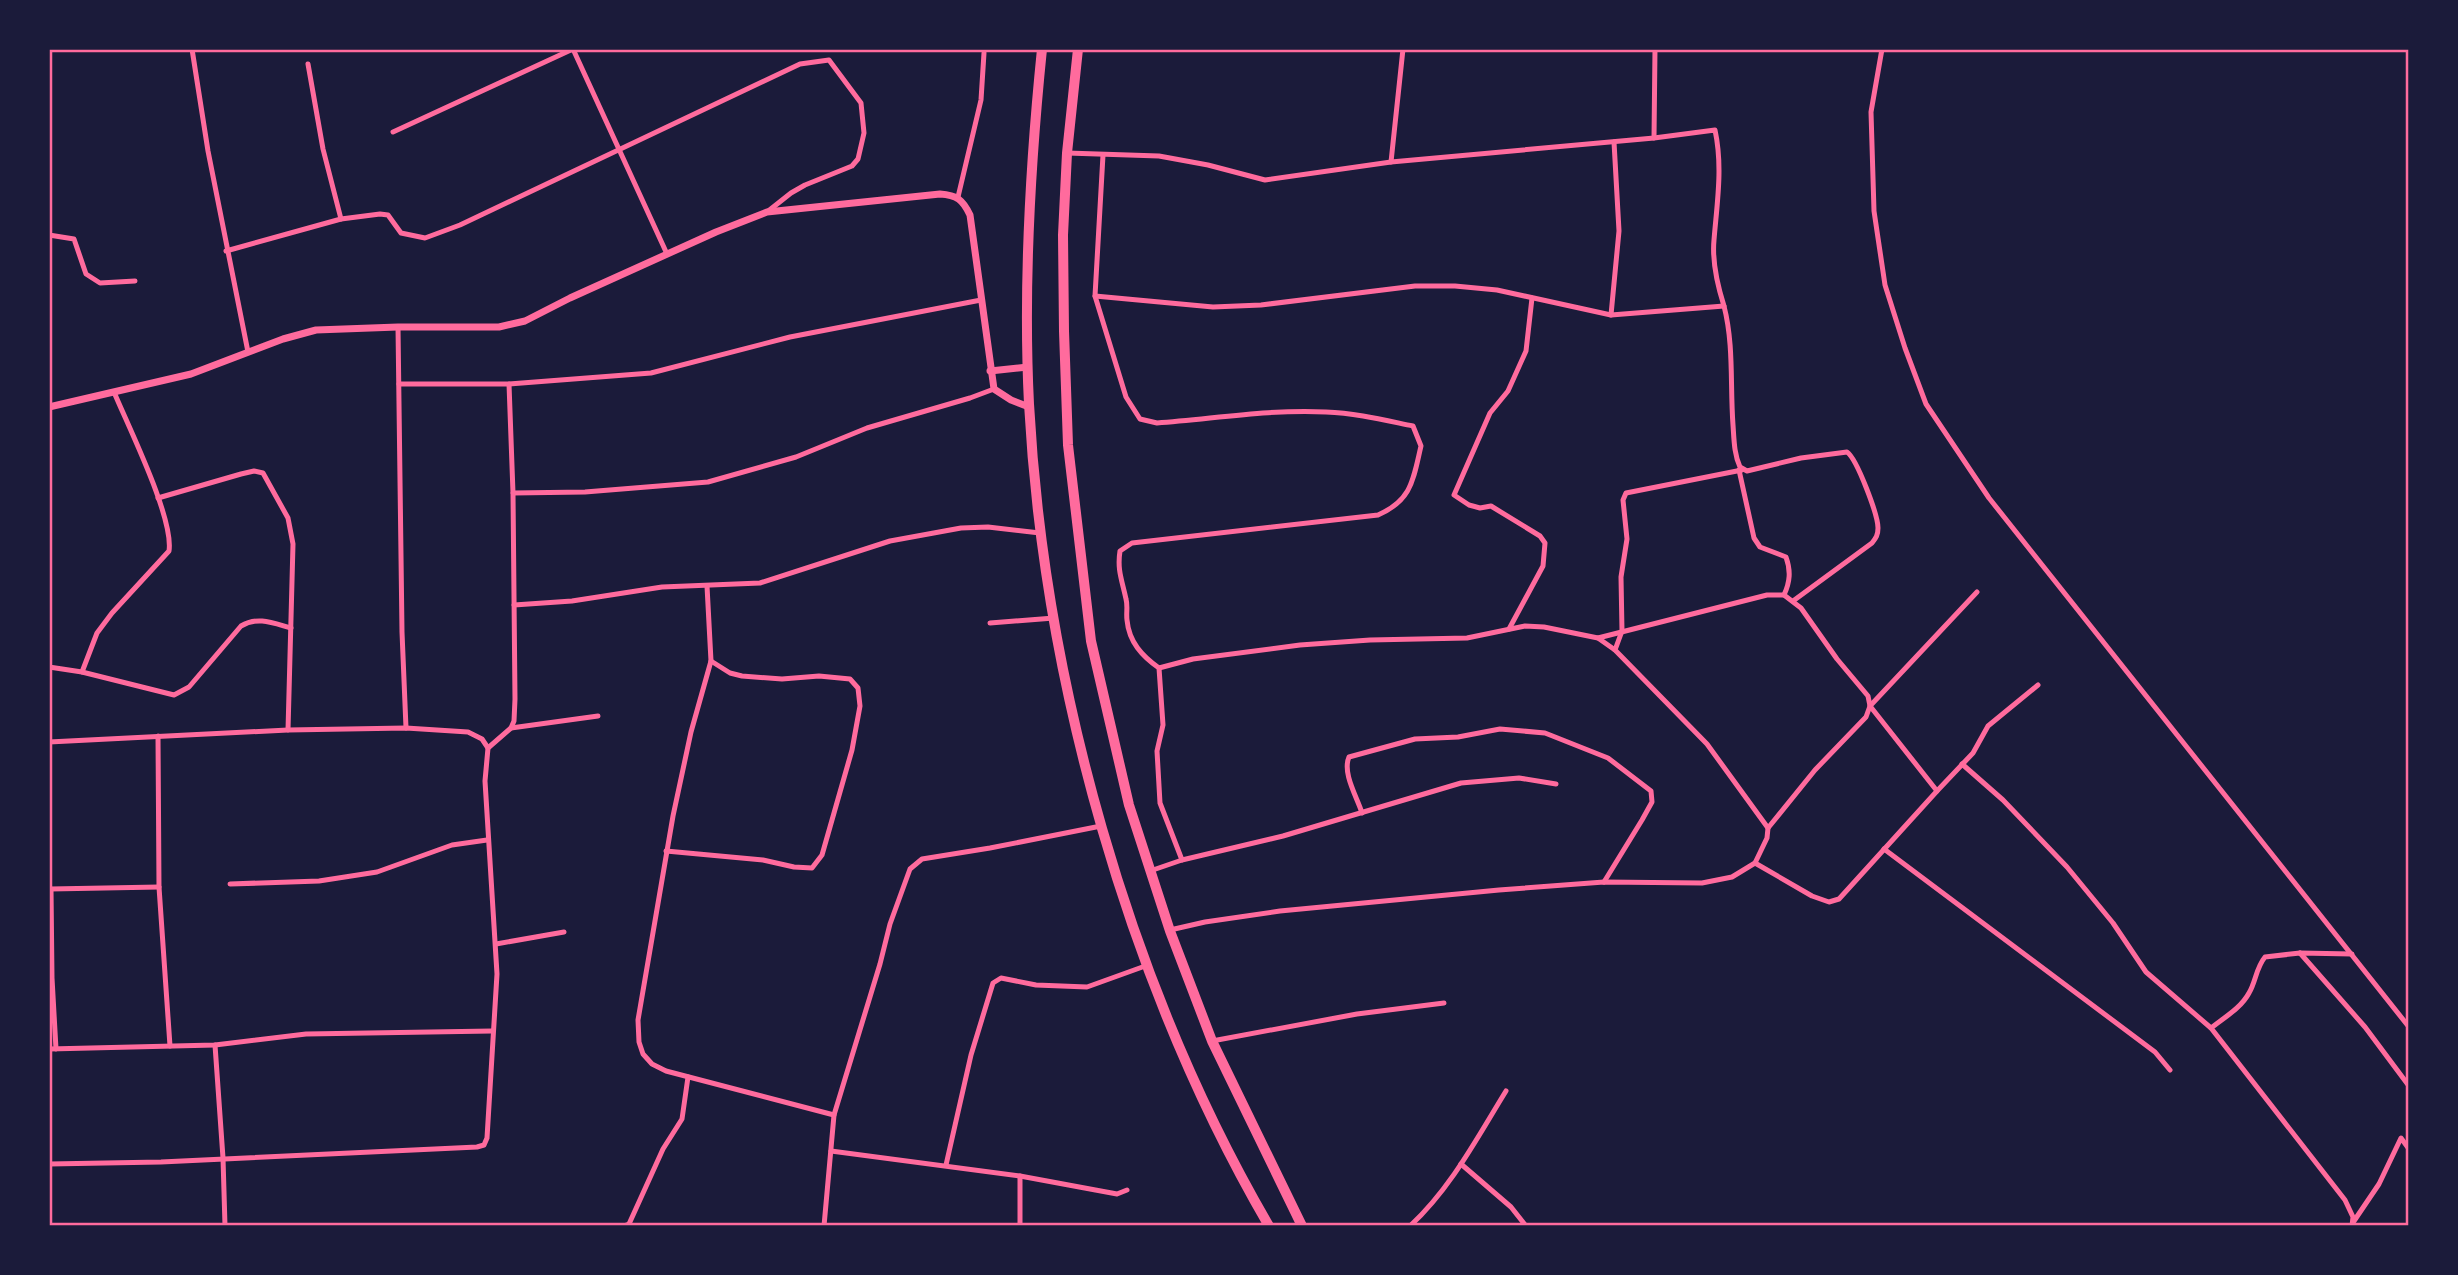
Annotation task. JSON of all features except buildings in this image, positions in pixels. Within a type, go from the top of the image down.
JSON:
[{"type":"highway","points":[[1042,49],[1034,126],[1026,265],[1028,367],[1029,407],[1041,533],[1054,618],[1077,732],[1102,826],[1148,965],[1195,1082],[1247,1188],[1269,1226]]},
{"type":"highway","points":[[1078,49],[1067,153],[1063,234],[1063,331],[1068,444],[1091,641],[1129,805],[1170,931],[1212,1041],[1302,1226]]},
{"type":"street","points":[[192,49],[226,251],[248,352]]},
{"type":"street","points":[[393,132],[573,49],[667,254]]},
{"type":"street","points":[[1391,162],[1403,49]]},
{"type":"street","points":[[1654,138],[1655,49]]},
{"type":"street","points":[[1882,49],[1871,112],[1874,211],[1885,285],[1926,404],[1989,498],[2409,1027]]},
{"type":"street","points":[[958,197],[981,100],[984,52]]},
{"type":"street","points":[[49,407],[191,374],[283,339],[316,330],[499,327],[525,321],[667,254],[767,212],[791,193],[852,166],[858,159],[864,133],[861,103],[846,86],[830,60],[800,64],[460,225],[425,238],[401,233],[394,222],[384,214],[341,219],[226,251]]},
{"type":"street","points":[[308,64],[323,149],[341,219]]},
{"type":"street","points":[[1067,153],[1158,156],[1208,165],[1265,180],[1391,162],[1715,130],[1720,171],[1713,242],[1719,291],[1730,334],[1730,395],[1734,438],[1754,538],[1760,547],[1786,557],[1790,567],[1789,583],[1784,595]]},
{"type":"street","points":[[1611,315],[1619,231],[1614,142]]},
{"type":"street","points":[[1102,155],[1095,296],[1126,397],[1140,419],[1157,423],[1274,412],[1327,412],[1369,416],[1413,426],[1421,446],[1408,492],[1395,507],[1378,515],[1132,543],[1120,551],[1117,566],[1127,603],[1127,624],[1131,639],[1143,656],[1159,668],[1163,725],[1157,751],[1160,803],[1182,860]]},
{"type":"street","points":[[767,212],[940,194],[958,197],[965,203],[970,215],[994,388],[1011,400],[1029,407]]},
{"type":"street","points":[[49,235],[74,239],[86,274],[100,283],[135,281]]},
{"type":"street","points":[[1095,296],[1213,306],[1249,306],[1415,286],[1455,286],[1497,290],[1611,315],[1724,306]]},
{"type":"street","points":[[1509,629],[1543,566],[1545,543],[1541,537],[1491,506],[1480,508],[1469,505],[1454,495],[1490,413],[1508,391],[1526,351],[1532,298]]},
{"type":"street","points":[[399,384],[509,384],[651,373],[790,337],[981,300]]},
{"type":"street","points":[[397,327],[406,728]]},
{"type":"street","points":[[990,372],[1028,367]]},
{"type":"street","points":[[488,748],[511,728],[514,721],[513,493],[509,384]]},
{"type":"street","points":[[513,493],[585,492],[708,482],[796,457],[867,428],[970,398],[994,388]]},
{"type":"street","points":[[82,672],[97,633],[169,551],[171,540],[158,498],[114,392]]},
{"type":"street","points":[[1615,650],[1622,631],[1621,577],[1627,539],[1623,500],[1626,493],[1741,470],[1753,470],[1801,458],[1841,452],[1851,454],[1876,518],[1876,540],[1793,601]]},
{"type":"street","points":[[158,498],[241,474],[254,471],[263,473],[288,519],[293,544],[288,730]]},
{"type":"street","points":[[513,605],[572,601],[662,587],[760,583],[890,541],[938,531],[988,527],[1041,533]]},
{"type":"street","points":[[707,586],[711,661],[691,732],[666,851],[639,1008],[639,1042],[643,1054],[652,1064],[688,1077],[834,1115]]},
{"type":"street","points":[[1170,931],[1205,922],[1280,911],[1604,882],[1702,883],[1732,877],[1755,863],[1767,838],[1768,828],[1815,770],[1866,717],[1870,706],[1977,592]]},
{"type":"street","points":[[1598,638],[1755,598],[1784,595],[1801,608],[1837,659],[1868,696],[1870,706],[1937,791]]},
{"type":"street","points":[[990,623],[1054,618]]},
{"type":"street","points":[[49,667],[82,672],[173,695],[189,687],[241,626],[250,621],[261,620],[291,628]]},
{"type":"street","points":[[1159,668],[1193,659],[1300,645],[1467,638],[1525,626],[1598,638],[1615,650],[1707,744],[1768,828]]},
{"type":"street","points":[[666,851],[763,860],[812,868],[822,855],[852,750],[860,706],[858,688],[850,679],[819,676],[782,679],[742,676],[730,673],[711,661]]},
{"type":"street","points":[[1755,863],[1812,896],[1829,902],[1839,899],[1973,753],[1988,726],[2038,685]]},
{"type":"street","points":[[511,728],[598,716]]},
{"type":"street","points":[[49,742],[288,730],[406,728],[468,732],[482,739],[488,748],[485,780],[487,840],[496,944],[496,1000],[487,1138],[484,1145],[137,1163],[49,1164]]},
{"type":"street","points":[[1362,813],[1346,764],[1349,757],[1415,739],[1458,737],[1500,729],[1545,733],[1608,758],[1651,792],[1652,802],[1604,882]]},
{"type":"street","points":[[158,736],[159,887],[170,1046]]},
{"type":"street","points":[[1962,765],[2003,800],[2067,867],[2113,922],[2146,972],[2211,1028],[2345,1200],[2353,1224]]},
{"type":"street","points":[[1150,871],[1478,780],[1519,778],[1556,784]]},
{"type":"street","points":[[824,1226],[834,1115],[899,895],[916,862],[1102,826]]},
{"type":"street","points":[[230,884],[319,881],[377,872],[452,845],[487,840]]},
{"type":"street","points":[[1884,849],[2155,1052],[2170,1070]]},
{"type":"street","points":[[159,887],[50,889],[53,1049],[215,1045],[306,1034],[492,1031]]},
{"type":"street","points":[[496,944],[564,932]]},
{"type":"street","points":[[2211,1028],[2240,1005],[2250,992],[2257,967],[2265,957],[2300,953],[2352,954]]},
{"type":"street","points":[[2300,953],[2365,1027],[2409,1086]]},
{"type":"street","points":[[946,1165],[971,1055],[993,983],[997,979],[1062,987],[1087,987],[1148,965]]},
{"type":"street","points":[[1212,1041],[1356,1014],[1444,1003]]},
{"type":"street","points":[[215,1045],[225,1226]]},
{"type":"street","points":[[624,1226],[629,1224],[663,1149],[682,1119],[688,1077]]},
{"type":"street","points":[[1410,1226],[1431,1206],[1461,1164],[1506,1091]]},
{"type":"street","points":[[2353,1224],[2379,1184],[2401,1138],[2409,1149]]},
{"type":"street","points":[[831,1151],[1020,1176],[1117,1194],[1127,1191]]},
{"type":"street","points":[[1461,1164],[1511,1207],[1526,1226]]},
{"type":"street","points":[[1020,1176],[1020,1226]]}]
